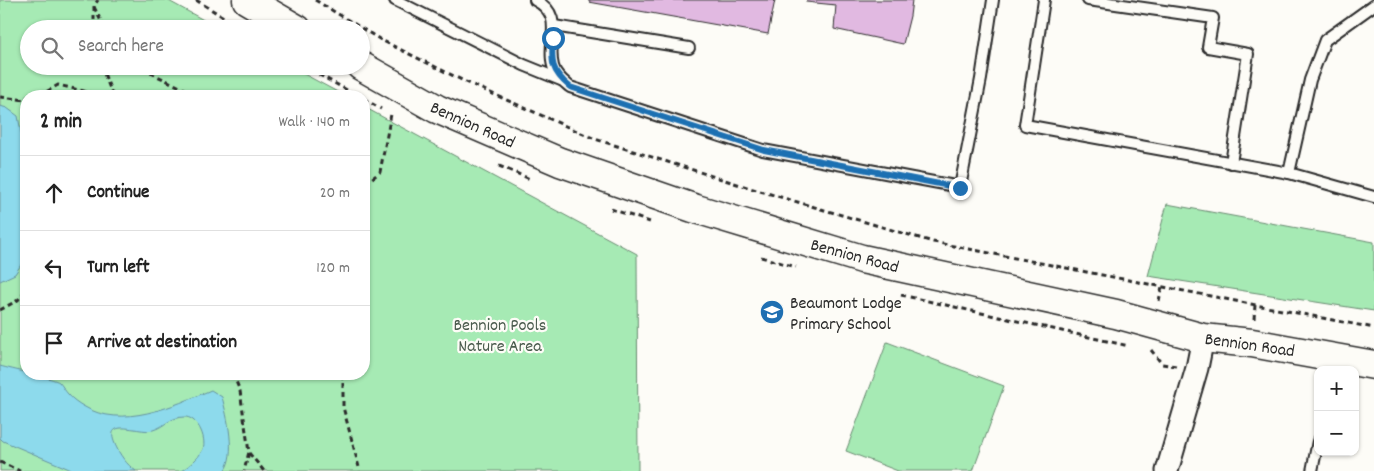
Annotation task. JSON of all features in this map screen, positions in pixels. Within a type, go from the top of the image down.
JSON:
[{"type":"street","points":[[247,0],[281,20]]},
{"type":"street","name":"Bennion Road","points":[[370,71],[437,109],[560,162],[693,208],[862,259],[1116,314],[1203,338],[1252,343],[1374,365]]},
{"type":"street","points":[[1167,471],[1203,338]]},
{"type":"lane","points":[[396,0],[524,65],[562,80]]},
{"type":"lane","points":[[535,0],[542,3],[551,14],[554,26],[551,53],[553,67],[562,80],[570,87],[764,150],[960,188],[981,79],[993,0]]},
{"type":"lane","points":[[1044,0],[1025,125],[1289,173],[1374,197]]},
{"type":"lane","points":[[1088,0],[1213,18],[1208,47],[1248,54],[1231,163]]},
{"type":"lane","points":[[1289,173],[1310,80],[1325,40],[1374,5]]},
{"type":"lane","points":[[554,26],[690,48]]},
{"type":"lane","points":[[1312,471],[1315,456]]},
{"type":"path","points":[[94,20],[94,6],[98,0]]},
{"type":"path","points":[[196,0],[201,1],[228,20]]},
{"type":"path","points":[[315,0],[348,20]]},
{"type":"path","points":[[94,6],[101,20]]},
{"type":"path","points":[[370,33],[466,82],[596,139],[750,188],[933,242],[1374,328]]},
{"type":"path","points":[[105,75],[111,90]]},
{"type":"path","points":[[155,75],[186,90]]},
{"type":"path","points":[[320,75],[347,90]]},
{"type":"path","points":[[49,90],[58,85],[79,90]]},
{"type":"path","points":[[370,180],[380,172],[390,114],[407,92]]},
{"type":"path","points":[[0,97],[20,99]]},
{"type":"path","points":[[0,310],[20,298]]},
{"type":"path","points":[[235,380],[240,391],[249,452],[244,471]]},
{"type":"path","points":[[343,380],[343,407],[360,471]]},
{"type":"path","points":[[249,452],[264,471]]},
{"type":"path","points":[[0,462],[20,471]]},
{"type":"green space","name":"Bennion Pools Nature Area","points":[[0,0],[167,0],[204,20],[20,20],[20,75],[306,75],[334,90],[20,90],[20,380],[370,380],[370,110],[637,254],[638,471],[0,471]]},
{"type":"green space","points":[[1167,204],[1374,242],[1374,311],[1148,276]]},
{"type":"green space","points":[[887,342],[1004,386],[973,471],[898,471],[846,451]]},
{"type":"water","points":[[0,106],[7,108],[18,116],[20,126],[20,266],[15,274],[0,281]]},
{"type":"water","points":[[0,366],[20,371],[20,380],[55,380],[59,382],[71,398],[83,406],[98,413],[114,416],[131,416],[147,413],[180,403],[211,390],[222,397],[230,435],[230,455],[224,471],[181,471],[196,459],[204,444],[200,428],[193,420],[184,417],[171,420],[153,430],[119,428],[114,431],[113,436],[119,452],[136,471],[74,471],[3,441],[0,438]]},
{"type":"building","points":[[589,0],[775,0],[768,34],[589,2]]},
{"type":"building","points":[[807,0],[912,0],[903,44],[834,29],[836,5],[806,2]]},
{"type":"place","name":"Beaumont Lodge Primary School","points":[[772,312]]},
{"type":"route","points":[[553,38],[551,53],[553,67],[559,78],[570,87],[764,150],[960,188]]}]
